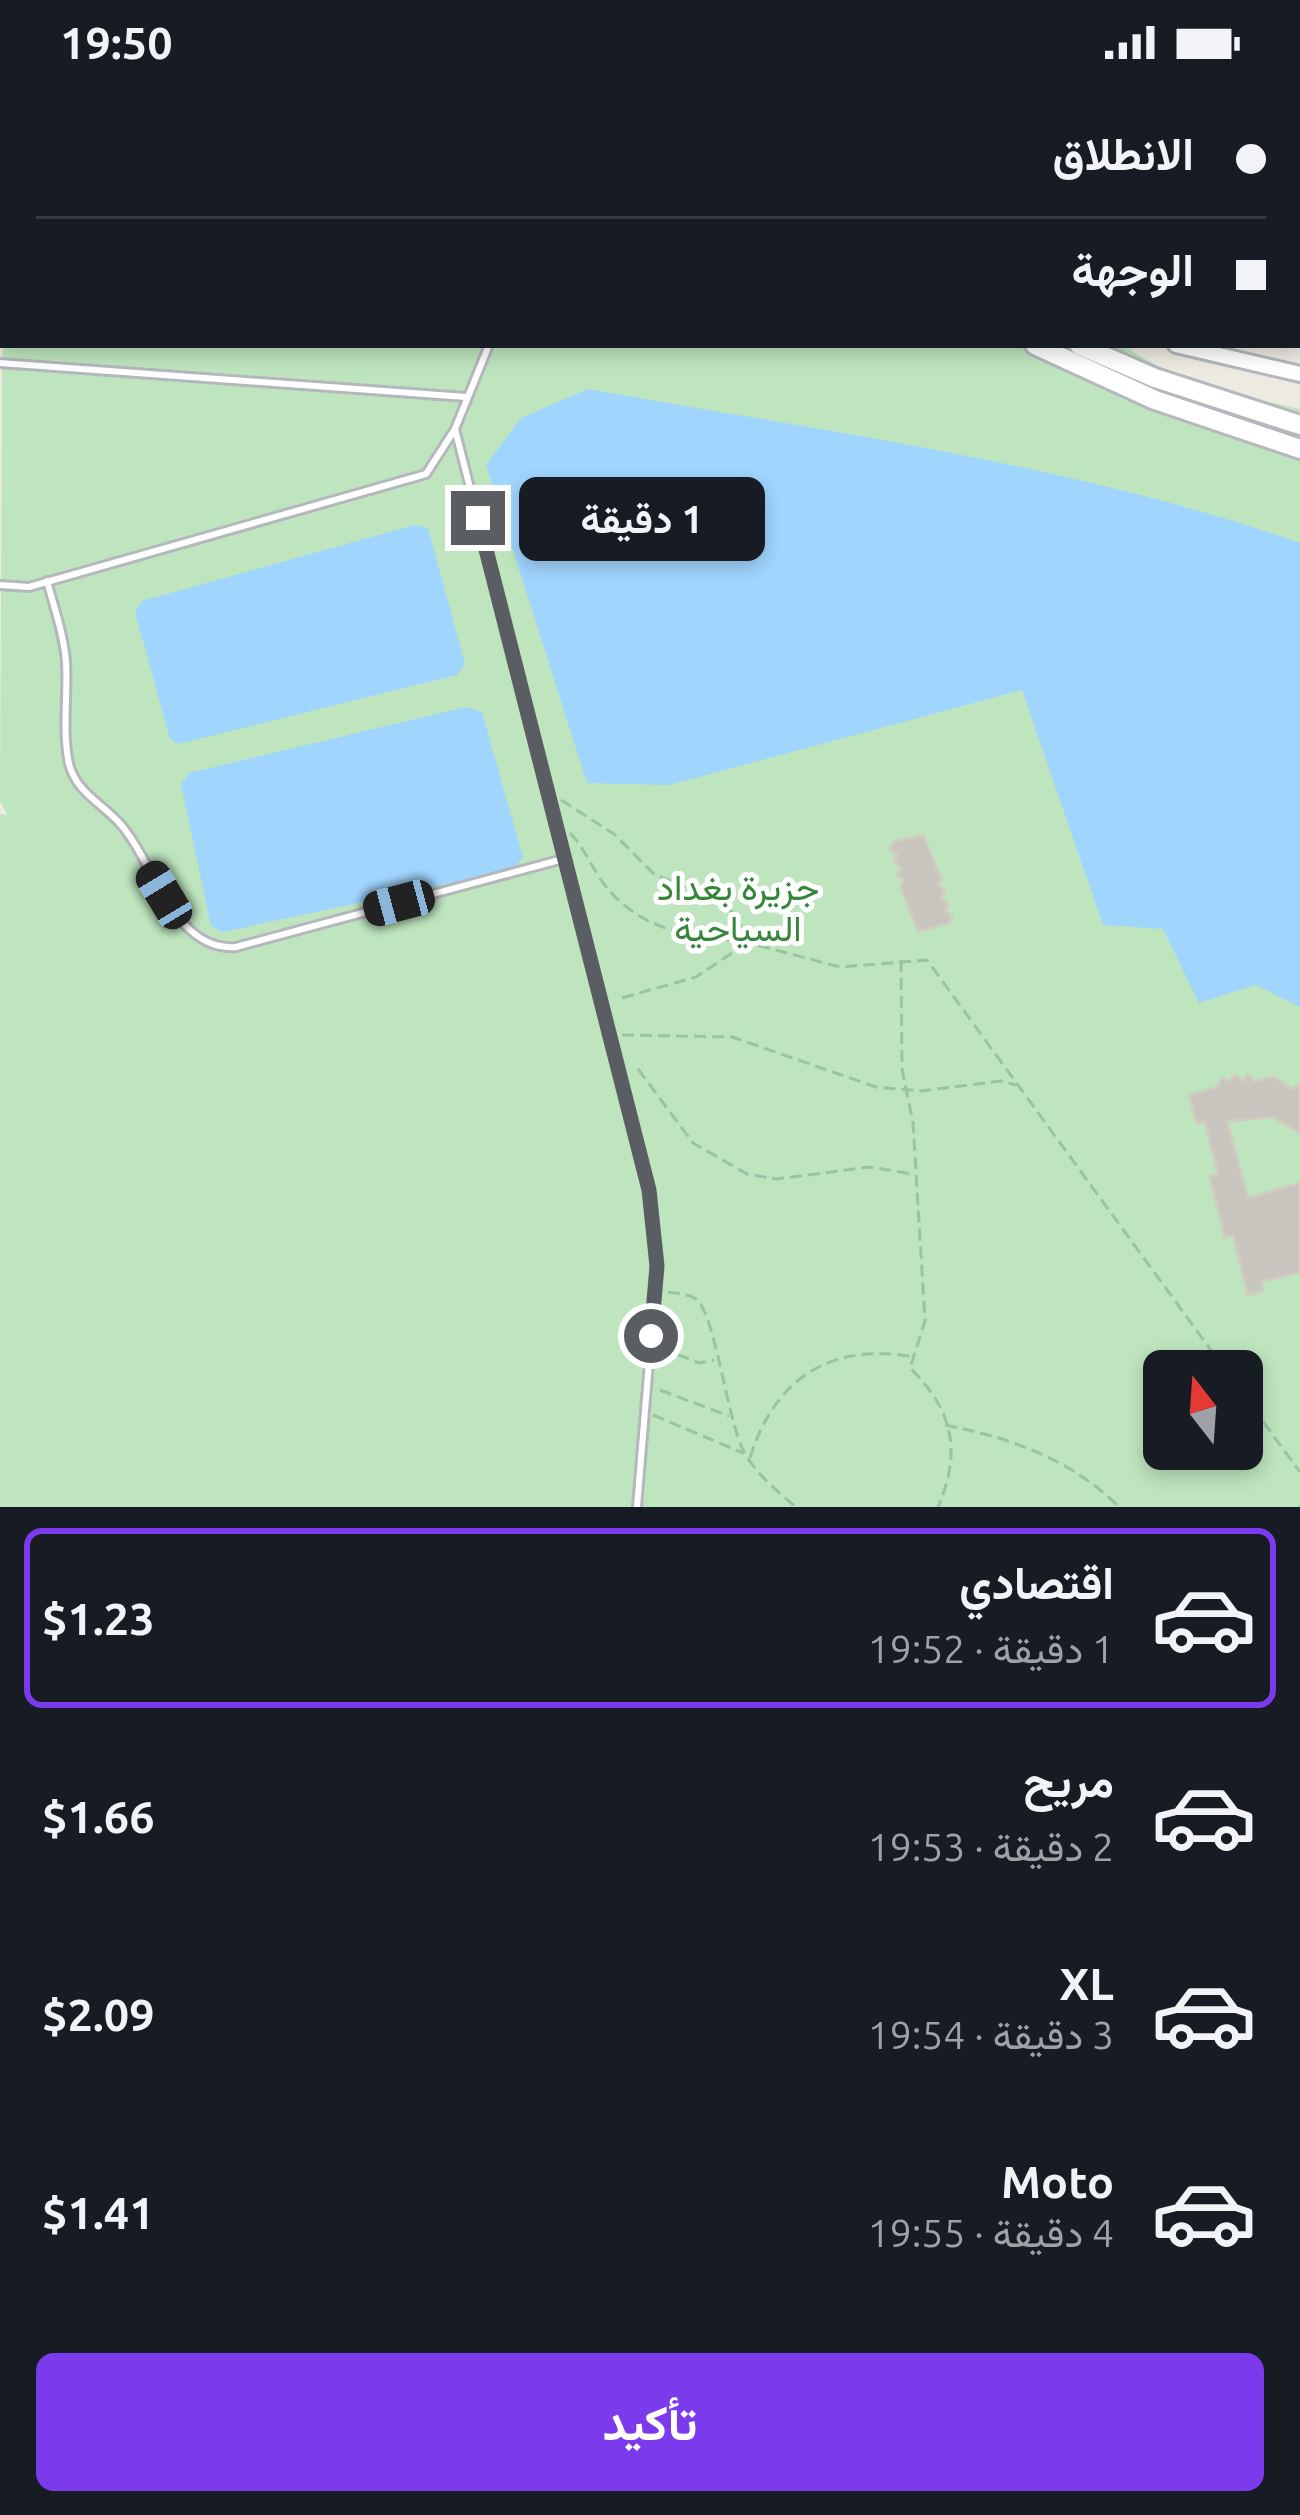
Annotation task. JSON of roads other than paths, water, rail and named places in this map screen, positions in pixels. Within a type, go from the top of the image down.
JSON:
[{"type":"main road","points":[[1042,348],[1155,400],[1300,449]]},
{"type":"main road","points":[[1086,348],[1186,390],[1300,425]]},
{"type":"street","points":[[1189,348],[1300,374]]},
{"type":"lane","points":[[0,585],[47,581],[426,473],[455,429],[487,348]]},
{"type":"lane","points":[[0,364],[466,397]]},
{"type":"lane","points":[[455,429],[606,1036],[649,1190],[656,1240],[655,1291],[637,1507]]},
{"type":"lane","points":[[47,581],[66,655],[70,765],[82,791],[122,824],[177,916],[200,938],[220,948],[236,946],[562,859]]},
{"type":"water","points":[[588,389],[1037,470],[1213,515],[1300,543],[1300,1007],[1256,985],[1199,1003],[1163,929],[1103,925],[1022,690],[669,785],[587,783],[486,465],[521,418]]},
{"type":"water","points":[[415,525],[428,528],[465,664],[457,675],[178,744],[170,739],[135,612],[142,601]]},
{"type":"water","points":[[466,707],[482,712],[523,858],[512,870],[223,932],[211,926],[181,784],[189,773]]},
{"type":"park label","name":"جزيرة بغداد السياحية","points":[[738,908]]}]
